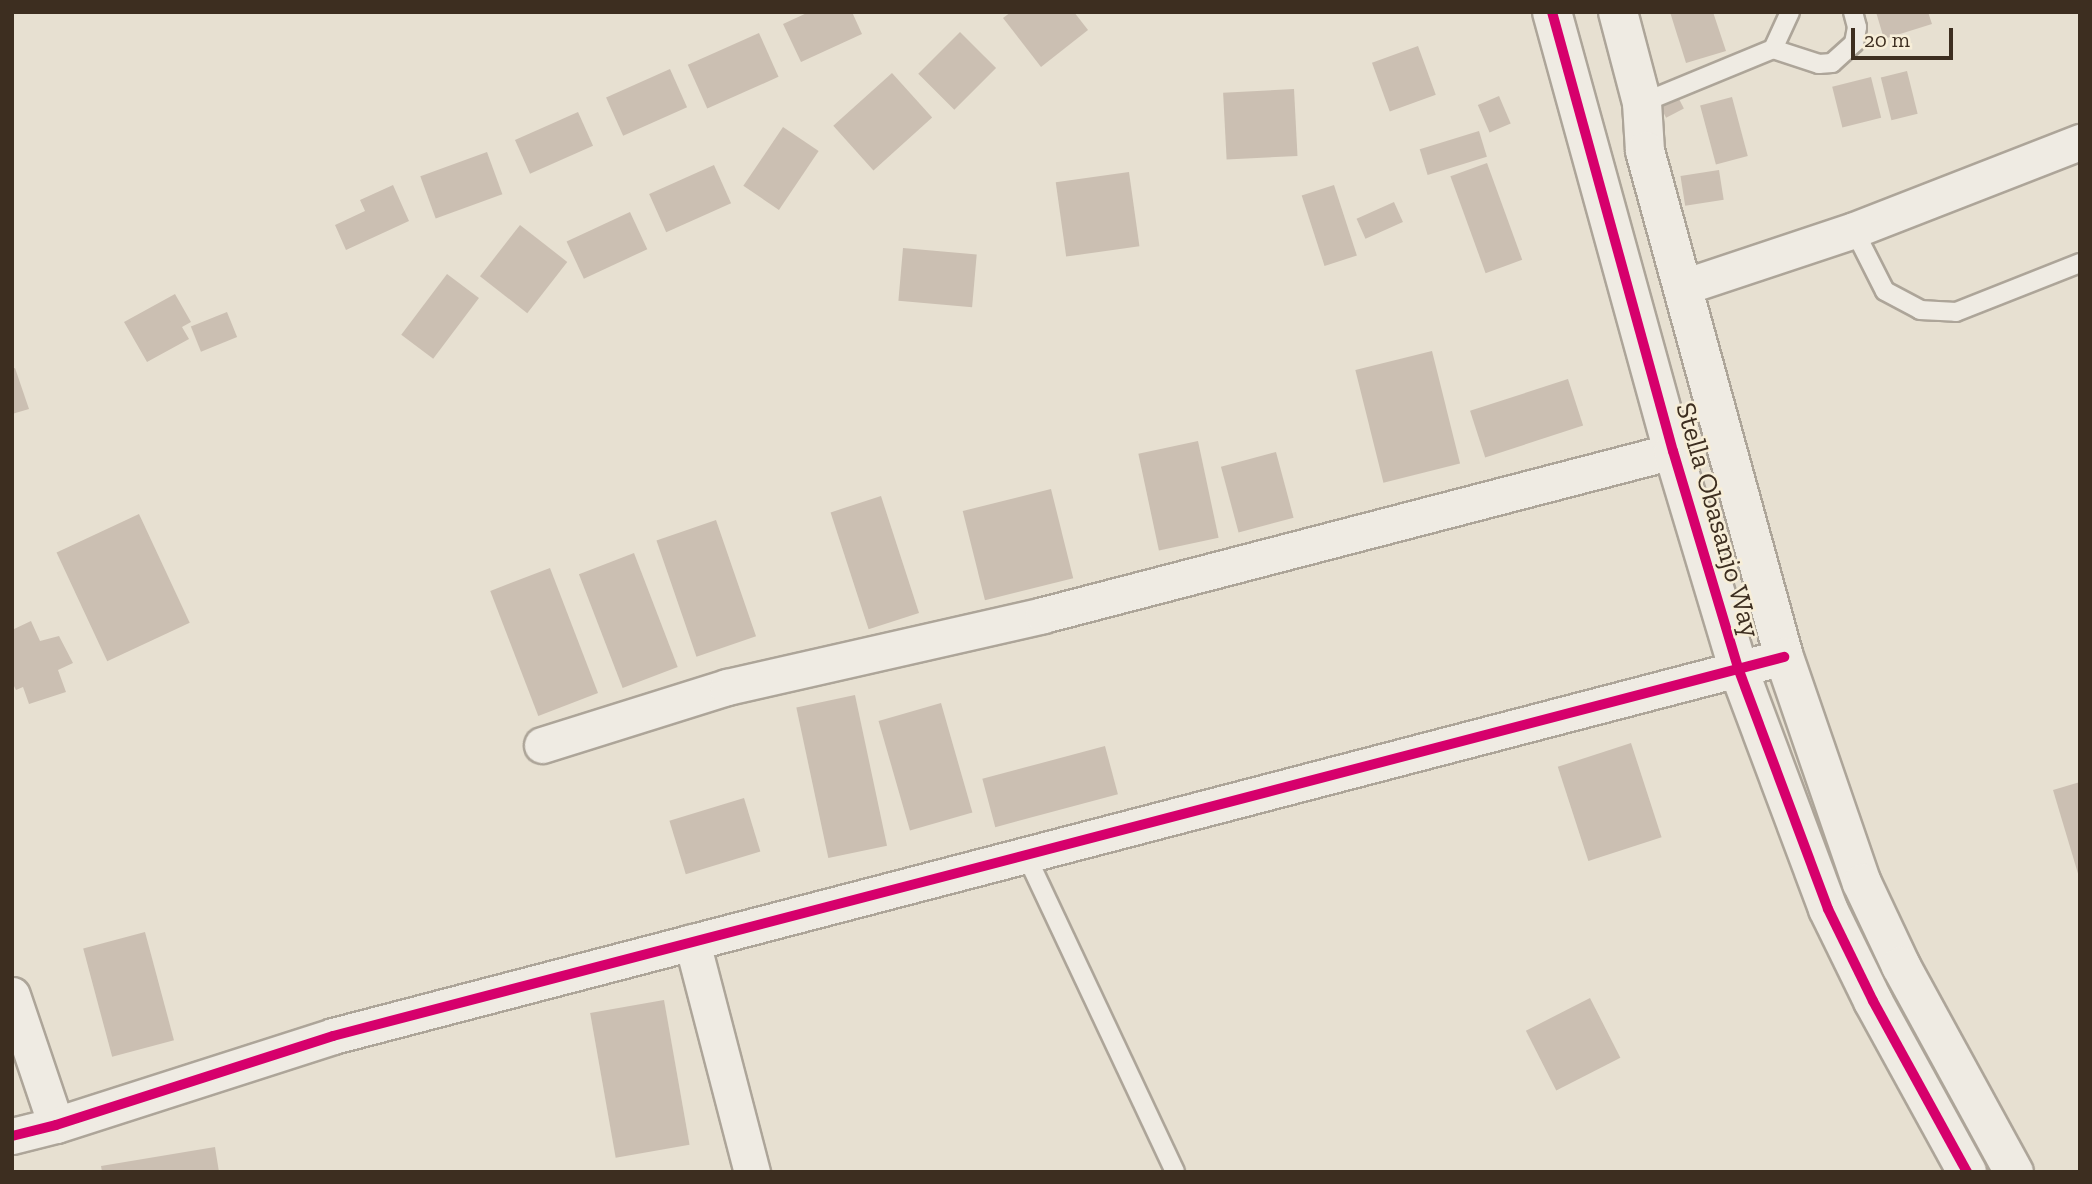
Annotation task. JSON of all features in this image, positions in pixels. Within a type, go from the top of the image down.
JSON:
[{"type":"street","name":"Stella Obasanjo Way","points":[[1552,12],[1673,451],[1738,668],[1828,909],[1873,1002],[1968,1172]]},
{"type":"street","points":[[1618,12],[1642,103],[1645,151],[1784,657],[1862,883],[1901,966],[2014,1172]]},
{"type":"street","points":[[1683,287],[1854,230],[2080,142]]},
{"type":"street","points":[[542,745],[727,687],[1042,615],[1673,451]]},
{"type":"street","points":[[12,1136],[56,1125],[333,1035],[1784,657]]},
{"type":"street","points":[[692,942],[752,1172]]},
{"type":"street","points":[[12,995],[56,1125]]},
{"type":"lane","points":[[1773,49],[1790,12]]},
{"type":"lane","points":[[1642,103],[1773,49],[1819,64],[1832,62],[1854,43],[1857,27],[1853,12]]},
{"type":"lane","points":[[1854,230],[1885,291],[1920,310],[1956,313],[2080,263]]},
{"type":"lane","points":[[1026,855],[1175,1172]]},
{"type":"building","points":[[809,12],[852,12],[862,34],[801,62],[783,24]]},
{"type":"building","points":[[1011,12],[1074,12],[1088,30],[1041,67],[1003,18]]},
{"type":"building","points":[[1670,12],[1713,12],[1726,51],[1686,63]]},
{"type":"building","points":[[1876,12],[1928,12],[1932,24],[1884,39]]},
{"type":"building","points":[[960,32],[996,68],[954,110],[918,74]]},
{"type":"building","points":[[759,33],[779,77],[707,109],[688,65]]},
{"type":"building","points":[[1418,46],[1436,95],[1390,112],[1372,63]]},
{"type":"building","points":[[670,69],[687,107],[623,136],[606,97]]},
{"type":"building","points":[[1907,71],[1918,114],[1891,120],[1881,78]]},
{"type":"building","points":[[892,73],[932,118],[873,170],[833,126]]},
{"type":"building","points":[[1871,77],[1881,118],[1842,127],[1832,87]]},
{"type":"building","points":[[1294,89],[1298,156],[1227,160],[1223,93]]},
{"type":"building","points":[[1499,96],[1511,124],[1490,133],[1478,105]]},
{"type":"building","points":[[1678,97],[1684,109],[1666,118],[1660,106]]},
{"type":"building","points":[[1732,97],[1748,156],[1716,164],[1700,106]]},
{"type":"building","points":[[578,112],[593,146],[530,174],[515,140]]},
{"type":"building","points":[[783,127],[819,151],[779,210],[743,186]]},
{"type":"building","points":[[1479,131],[1487,157],[1428,175],[1420,149]]},
{"type":"building","points":[[487,152],[502,194],[436,219],[420,176]]},
{"type":"building","points":[[1487,163],[1522,260],[1486,273],[1450,176]]},
{"type":"building","points":[[714,165],[731,203],[666,232],[649,194]]},
{"type":"building","points":[[1719,170],[1724,200],[1685,206],[1680,176]]},
{"type":"building","points":[[1129,172],[1139,246],[1066,257],[1056,182]]},
{"type":"building","points":[[393,185],[409,221],[346,250],[335,225],[365,211],[360,200]]},
{"type":"building","points":[[1334,185],[1357,255],[1325,266],[1302,196]]},
{"type":"building","points":[[1394,202],[1403,222],[1365,239],[1357,219]]},
{"type":"building","points":[[630,212],[647,249],[584,279],[567,242]]},
{"type":"building","points":[[520,225],[567,262],[527,313],[480,276]]},
{"type":"building","points":[[903,248],[977,254],[972,307],[898,301]]},
{"type":"building","points":[[447,274],[479,298],[433,359],[401,335]]},
{"type":"building","points":[[175,294],[191,322],[182,327],[189,339],[147,362],[124,322]]},
{"type":"building","points":[[227,312],[237,337],[201,352],[191,327]]},
{"type":"building","points":[[1432,351],[1460,464],[1383,483],[1355,370]]},
{"type":"building","points":[[15,368],[29,409],[12,414],[12,369]]},
{"type":"building","points":[[1568,379],[1583,426],[1485,457],[1470,411]]},
{"type":"building","points":[[1198,441],[1219,538],[1159,551],[1138,454]]},
{"type":"building","points":[[1276,452],[1294,518],[1239,532],[1221,467]]},
{"type":"building","points":[[1051,489],[1073,578],[985,600],[963,511]]},
{"type":"building","points":[[881,496],[919,613],[869,629],[831,512]]},
{"type":"building","points":[[139,514],[190,623],[107,661],[57,552]]},
{"type":"building","points":[[716,520],[756,636],[696,657],[656,541]]},
{"type":"building","points":[[634,553],[678,667],[623,688],[579,574]]},
{"type":"building","points":[[550,568],[598,693],[538,716],[490,591]]},
{"type":"building","points":[[31,621],[40,641],[59,636],[73,663],[58,670],[66,692],[29,704],[23,687],[16,690],[12,682],[12,630]]},
{"type":"building","points":[[855,695],[887,846],[828,858],[796,707]]},
{"type":"building","points":[[941,703],[972,813],[910,831],[879,721]]},
{"type":"building","points":[[1631,743],[1662,837],[1588,861],[1558,767]]},
{"type":"building","points":[[1105,746],[1118,794],[995,827],[982,779]]},
{"type":"building","points":[[2080,782],[2080,877],[2079,877],[2053,790]]},
{"type":"building","points":[[744,798],[760,852],[686,874],[669,821]]},
{"type":"building","points":[[145,932],[174,1040],[112,1057],[83,949]]},
{"type":"building","points":[[1590,998],[1620,1058],[1556,1090],[1526,1031]]},
{"type":"building","points":[[664,1000],[690,1145],[616,1158],[590,1013]]},
{"type":"building","points":[[215,1147],[219,1172],[102,1172],[101,1166]]},
{"type":"cycle path","points":[[1552,12],[1673,451],[1738,668],[1828,909],[1873,1001],[1967,1172]]},
{"type":"cycle path","points":[[12,1136],[56,1125],[333,1036],[1784,657]]}]
